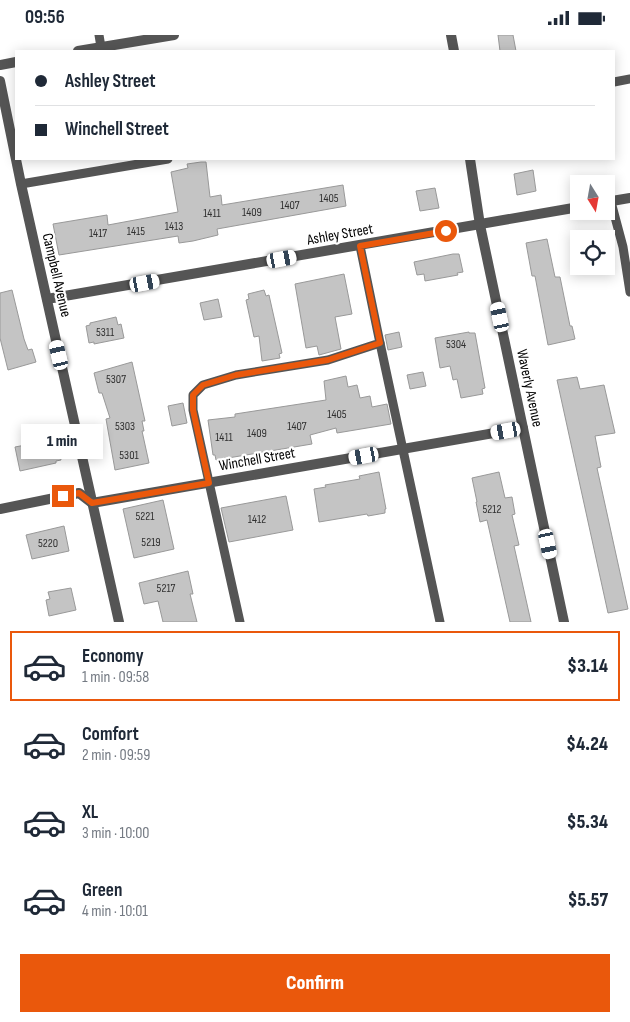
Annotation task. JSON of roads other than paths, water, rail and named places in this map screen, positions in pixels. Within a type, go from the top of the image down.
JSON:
[{"type":"street","points":[[84,50],[174,35]]},
{"type":"street","points":[[451,35],[454,50]]},
{"type":"street","points":[[0,65],[15,62]]},
{"type":"street","name":"Campbell Avenue","points":[[0,81],[15,155]]},
{"type":"street","name":"Campbell Avenue","points":[[16,160],[119,622]]},
{"type":"street","name":"Waverly Avenue","points":[[470,160],[480,225],[564,622]]},
{"type":"street","points":[[615,201],[630,198]]},
{"type":"street","name":"Ashley Street","points":[[47,299],[570,209]]},
{"type":"street","name":"Winchell Street","points":[[92,503],[523,428]]},
{"type":"street","points":[[0,509],[79,493],[92,503]]},
{"type":"lane","points":[[99,35],[101,47]]},
{"type":"lane","points":[[615,82],[630,79]]},
{"type":"lane","points":[[21,184],[162,160]]},
{"type":"lane","points":[[614,220],[623,247],[630,292]]},
{"type":"lane","points":[[360,246],[440,622]]},
{"type":"lane","points":[[240,622],[193,410],[193,395],[203,385],[236,375],[328,360],[380,343]]}]
